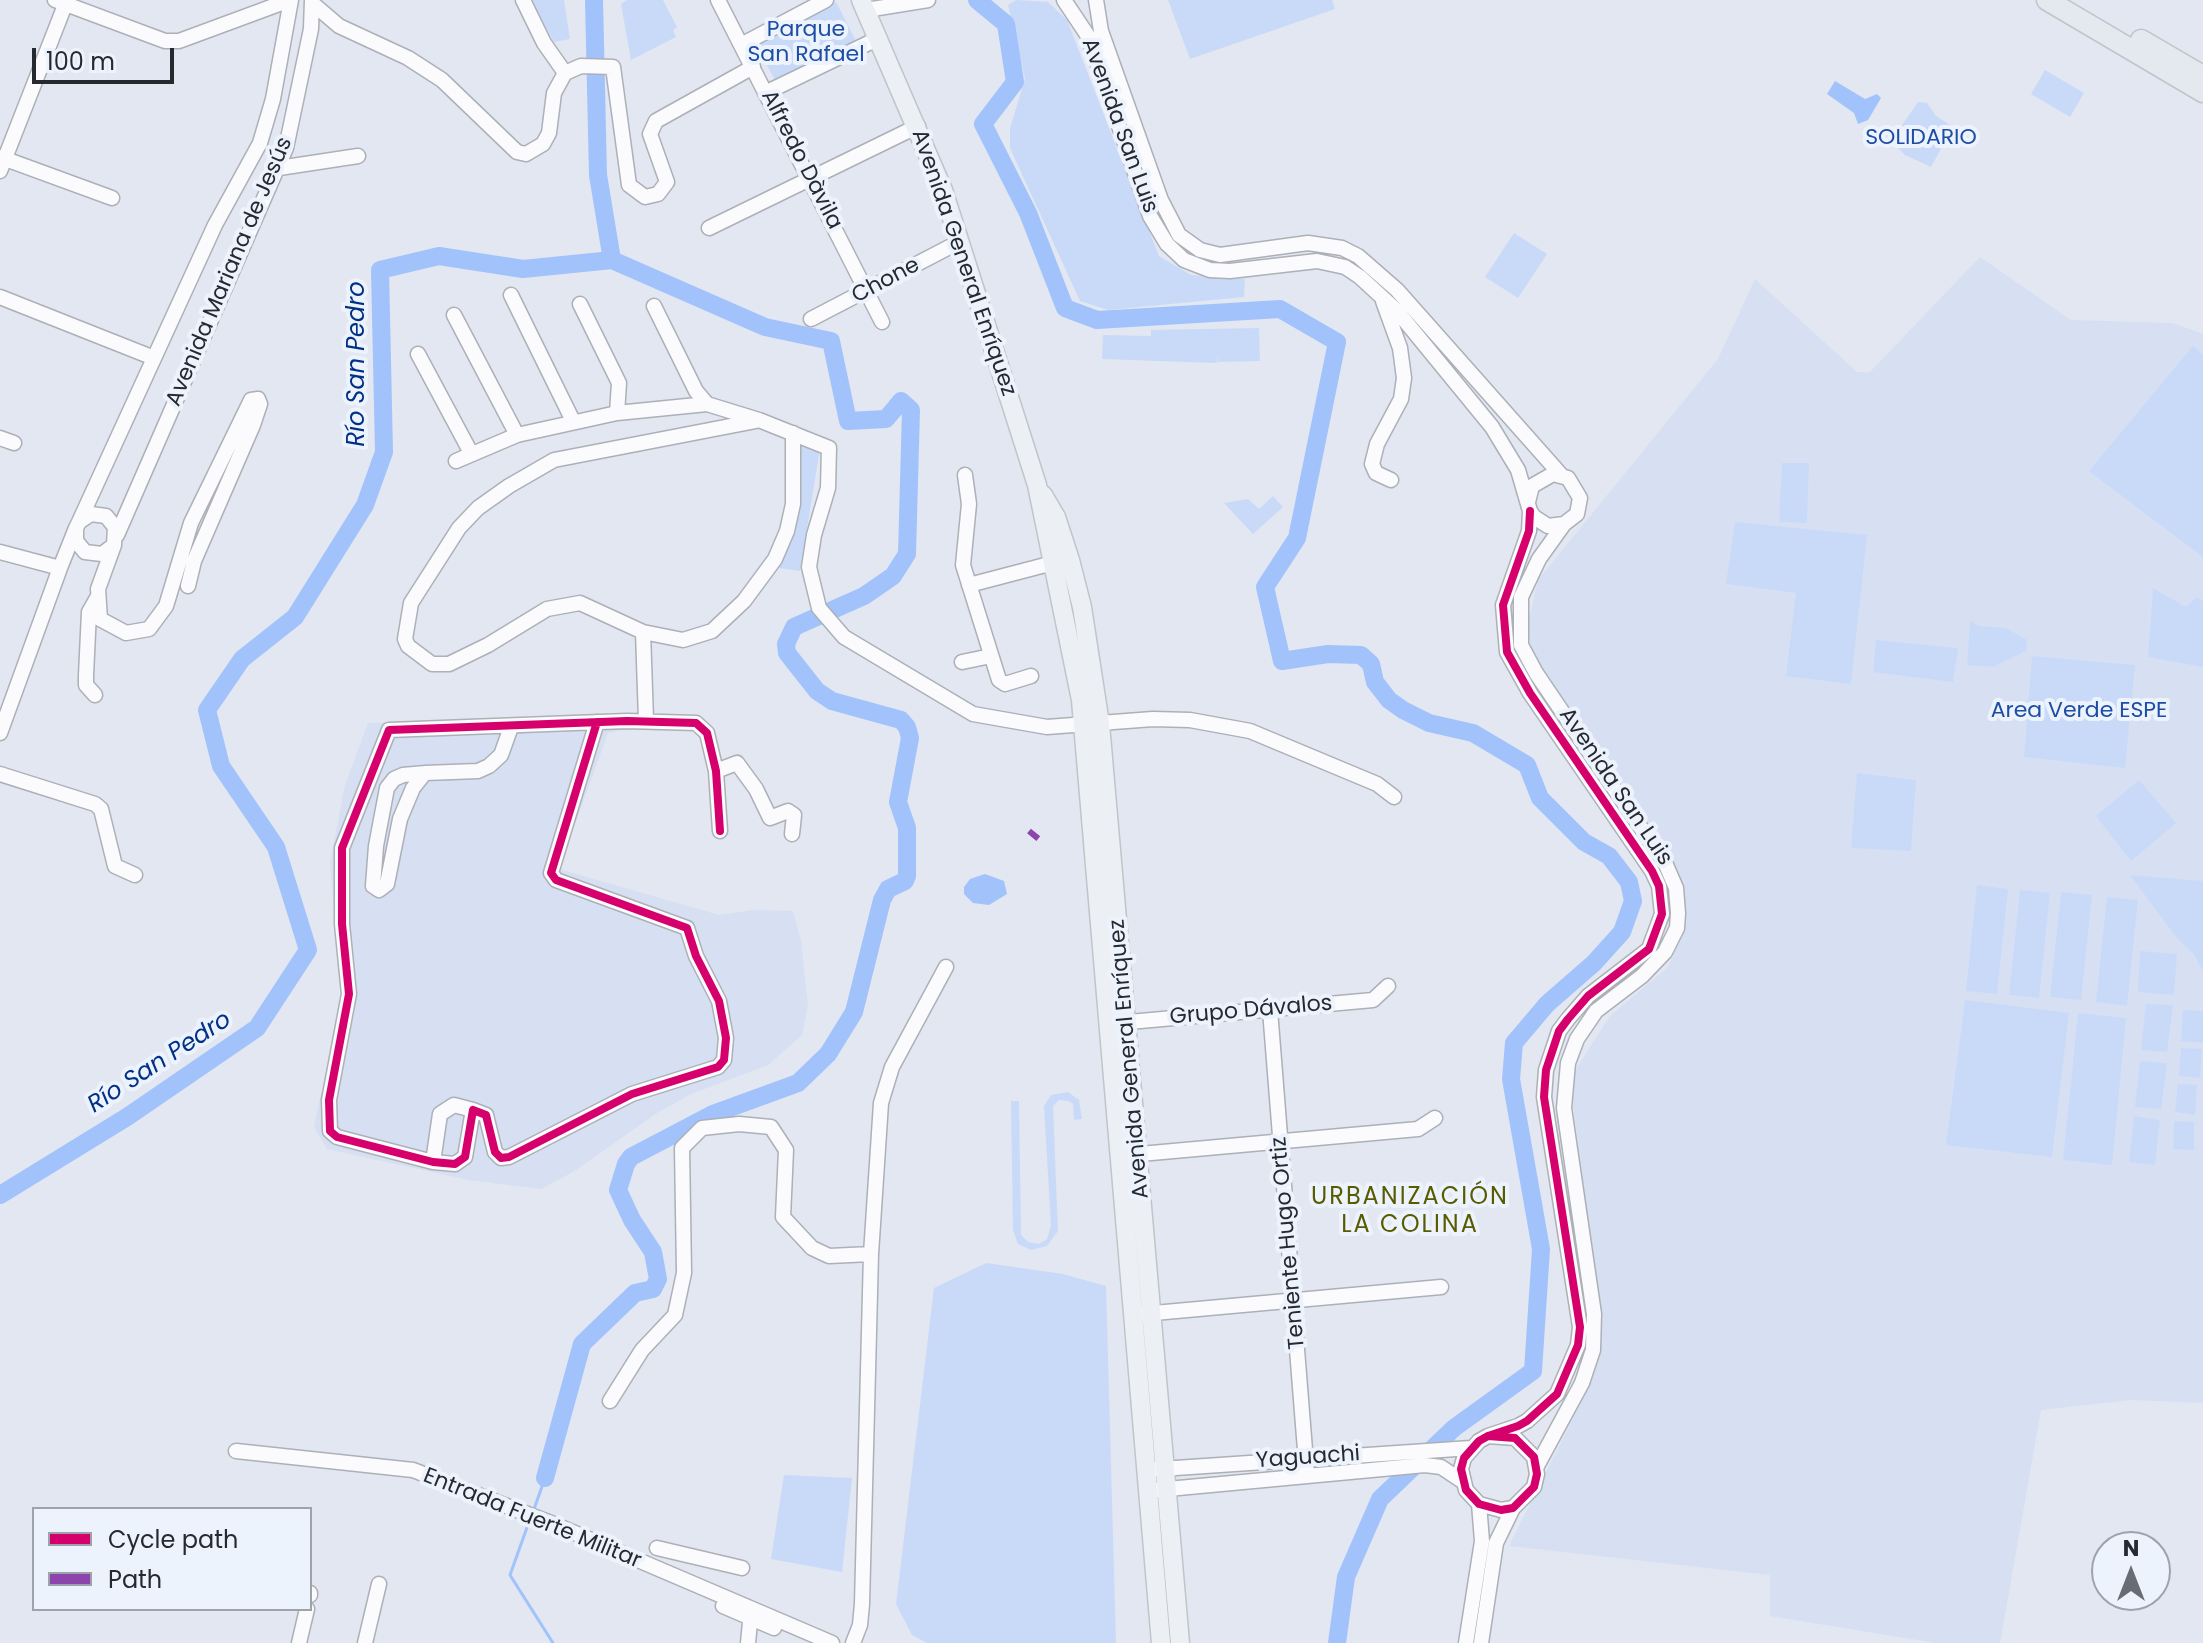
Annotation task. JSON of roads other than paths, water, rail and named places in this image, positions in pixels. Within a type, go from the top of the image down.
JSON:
[{"type":"highway","points":[[2047,0],[2203,92]]},
{"type":"highway","points":[[2073,0],[2203,76]]},
{"type":"main road","name":"Avenida General Enríquez","points":[[863,5],[918,126],[959,242],[1037,485],[1053,563],[1089,699]]},
{"type":"main road","name":"Avenida General Enríquez","points":[[1037,485],[1056,517],[1070,560],[1093,725],[1155,1469],[1180,1643]]},
{"type":"main road","name":"Avenida General Enríquez","points":[[1157,1490],[1161,1643]]},
{"type":"street","points":[[112,198],[2,162],[63,2],[165,41],[179,41],[292,0],[312,2],[339,26],[408,58],[442,80],[517,152],[526,154],[543,144],[549,133],[554,93],[565,73],[581,66],[610,65],[616,71],[629,185],[633,192],[652,197],[665,188],[667,182],[650,134],[656,121],[753,67]]},
{"type":"street","name":"Avenida Mariana de Jesús","points":[[0,733],[6,700],[77,525],[215,225],[264,133],[292,0]]},
{"type":"street","points":[[523,0],[544,43],[565,73]]},
{"type":"street","name":"Alfredo Dàvila","points":[[718,0],[882,322]]},
{"type":"street","points":[[741,45],[826,0]]},
{"type":"street","points":[[863,5],[928,0]]},
{"type":"street","name":"Avenida San Luis","points":[[1064,0],[1088,36],[1179,235],[1200,250],[1220,255],[1308,243],[1342,248],[1358,256],[1397,290],[1561,475]]},
{"type":"street","name":"Avenida San Luis","points":[[1096,0],[1097,17],[1150,216],[1167,244],[1184,260],[1219,271],[1317,261],[1345,267],[1380,293],[1492,427],[1518,470],[1529,506],[1529,531],[1503,605],[1507,652],[1530,693],[1652,871],[1659,886],[1662,914],[1649,949],[1588,996],[1559,1031],[1546,1070],[1544,1097],[1580,1327],[1578,1345],[1567,1378],[1540,1412],[1518,1426],[1488,1436]]},
{"type":"street","name":"Avenida Mariana de Jesús","points":[[97,593],[115,540],[224,284],[279,168],[292,126],[311,29],[312,2]]},
{"type":"street","points":[[765,93],[879,38]]},
{"type":"street","points":[[709,228],[918,126]]},
{"type":"street","points":[[279,168],[358,156]]},
{"type":"street","name":"Chone","points":[[811,319],[959,242]]},
{"type":"street","points":[[1380,293],[1400,348],[1404,378],[1401,399],[1377,444],[1372,464],[1376,473],[1391,480]]},
{"type":"street","points":[[511,295],[573,421]]},
{"type":"street","points":[[0,297],[154,358]]},
{"type":"street","points":[[580,304],[619,383],[617,413]]},
{"type":"street","points":[[654,306],[696,391],[707,404]]},
{"type":"street","points":[[454,315],[517,435]]},
{"type":"street","points":[[418,354],[471,453]]},
{"type":"street","points":[[93,554],[100,619],[126,633],[140,632],[155,624],[166,606],[191,523],[251,400],[258,399],[260,404],[253,425],[194,561],[188,586]]},
{"type":"street","points":[[456,461],[517,435],[617,413],[707,404],[759,420],[829,448],[828,488],[814,535],[809,567],[819,608],[831,626],[844,637],[973,714],[1047,727],[1153,719],[1190,720],[1250,731],[1377,784],[1394,797]]},
{"type":"street","points":[[759,420],[554,460],[509,486],[478,508],[459,528],[411,603],[405,639],[420,657],[432,664],[449,664],[488,645],[547,609],[580,603],[643,632],[683,640],[725,623],[775,559],[787,531],[793,504],[793,433]]},
{"type":"street","points":[[965,475],[969,504],[963,565],[991,656],[1001,684],[1031,676]]},
{"type":"street","points":[[1561,475],[1574,483],[1580,498],[1577,514],[1564,524],[1548,526],[1529,506],[1537,480],[1561,475]]},
{"type":"street","points":[[0,552],[59,572],[76,560],[109,550],[115,540],[112,521],[99,514],[77,525],[80,547],[93,554]]},
{"type":"street","name":"Avenida San Luis","points":[[1537,1466],[1582,1383],[1593,1350],[1594,1314],[1564,1108],[1568,1063],[1577,1039],[1596,1011],[1642,976],[1665,952],[1677,928],[1678,913],[1676,888],[1666,865],[1536,673],[1521,645],[1521,597],[1539,559],[1564,524]]},
{"type":"street","points":[[969,585],[1053,563]]},
{"type":"street","points":[[95,695],[86,685],[86,675],[89,612],[97,593]]},
{"type":"street","points":[[643,632],[646,720]]},
{"type":"street","points":[[962,662],[991,656]]},
{"type":"street","points":[[473,1110],[465,1157],[455,1164],[433,1162],[337,1137],[328,1126],[329,1100],[349,994],[342,924],[342,848],[389,730],[646,720],[696,723],[707,733],[716,771],[720,831]]},
{"type":"street","points":[[433,1162],[440,1114],[454,1105],[486,1115],[495,1152],[501,1158],[509,1157],[632,1094],[718,1067],[724,1060],[726,1038],[719,1001],[696,956],[687,928],[556,880],[551,873],[597,722]]},
{"type":"street","points":[[425,773],[413,788],[400,819],[387,884],[379,890],[373,886],[376,846],[387,788],[403,775],[425,773],[478,771],[489,766],[501,755],[511,727]]},
{"type":"street","points":[[716,771],[737,763],[756,789],[770,818],[788,811],[794,815],[792,834]]},
{"type":"street","points":[[0,774],[95,804],[101,809],[115,866],[135,875]]},
{"type":"street","points":[[853,1643],[860,1625],[862,1604],[871,1254],[881,1103],[892,1067],[946,967]]},
{"type":"street","name":"Grupo Dávalos","points":[[1118,1023],[1373,1000],[1388,986]]},
{"type":"street","name":"Teniente Hugo Ortiz","points":[[1270,1010],[1307,1475]]},
{"type":"street","points":[[1128,1155],[1418,1129],[1435,1118]]},
{"type":"street","points":[[610,1401],[642,1350],[675,1315],[684,1273],[682,1148],[702,1128],[739,1124],[771,1127],[786,1150],[783,1217],[812,1248],[829,1256],[871,1254]]},
{"type":"street","points":[[1143,1314],[1441,1287]]},
{"type":"street","points":[[1481,1643],[1496,1543],[1513,1508],[1534,1487],[1537,1466],[1523,1443],[1506,1435],[1488,1436],[1471,1448],[1461,1469],[1462,1481],[1479,1504],[1490,1509],[1513,1508]]},
{"type":"street","name":"Yaguachi","points":[[1155,1469],[1471,1448]]},
{"type":"street","name":"Entrada Fuerte Militar","points":[[236,1451],[413,1470],[554,1524],[683,1581],[811,1643]]},
{"type":"street","name":"Yaguachi","points":[[1157,1490],[1425,1465],[1441,1467],[1462,1481]]},
{"type":"street","points":[[1466,1643],[1482,1541],[1479,1504]]},
{"type":"street","points":[[657,1548],[742,1568]]},
{"type":"street","points":[[683,1581],[696,1559]]},
{"type":"street","points":[[365,1643],[379,1584]]},
{"type":"street","points":[[299,1643],[307,1611]]},
{"type":"street","points":[[748,1643],[751,1613]]},
{"type":"street","name":"Entrada Fuerte Militar","points":[[751,1613],[832,1643]]},
{"type":"water","points":[[1835,81],[1865,99],[1877,94],[1881,98],[1868,120],[1858,124],[1854,113],[1827,94]]},
{"type":"water","points":[[985,874],[1004,881],[1007,894],[989,905],[973,903],[964,894],[964,887],[970,879]]},
{"type":"waterway","name":"Río San Pedro","points":[[0,1195],[127,1117],[257,1028],[308,950],[276,847],[221,766],[207,710],[242,659],[295,617],[365,505],[384,452],[380,270],[439,256],[523,269],[612,260],[598,175],[594,0]]},
{"type":"waterway","points":[[977,0],[1006,24],[1015,82],[983,124],[1028,213],[1065,308],[1097,320],[1280,309],[1337,342],[1297,538],[1265,587],[1282,661],[1328,654],[1361,655],[1371,664],[1375,682],[1389,700],[1403,710],[1429,723],[1473,733],[1527,765],[1540,798],[1584,842],[1609,856],[1629,882],[1633,901],[1622,932],[1594,963],[1547,1004],[1514,1043],[1511,1079],[1541,1249],[1533,1371],[1454,1428],[1380,1499],[1346,1577],[1337,1643]]},
{"type":"waterway","points":[[545,1478],[582,1344],[635,1293],[653,1289],[658,1279],[653,1252],[632,1220],[618,1190],[626,1164],[631,1157],[713,1114],[798,1083],[828,1054],[854,1012],[882,900],[888,889],[905,881],[907,876],[907,828],[898,802],[910,738],[907,727],[901,720],[832,701],[817,691],[787,653],[786,644],[794,627],[864,596],[893,576],[907,554],[911,410],[901,401],[886,419],[848,421],[831,341],[765,327],[612,260]]},
{"type":"waterway","points":[[533,1512],[545,1478]]},
{"type":"waterway","points":[[530,1519],[510,1575],[553,1643]]},
{"type":"district","name":"URBANIZACIÓN LA COLINA","points":[[1410,1212]]},
{"type":"park label","name":"Parque San Rafael","points":[[806,42]]},
{"type":"park label","name":"SOLIDARIO","points":[[1921,138]]},
{"type":"park label","name":"Area Verde ESPE","points":[[2079,711]]}]
